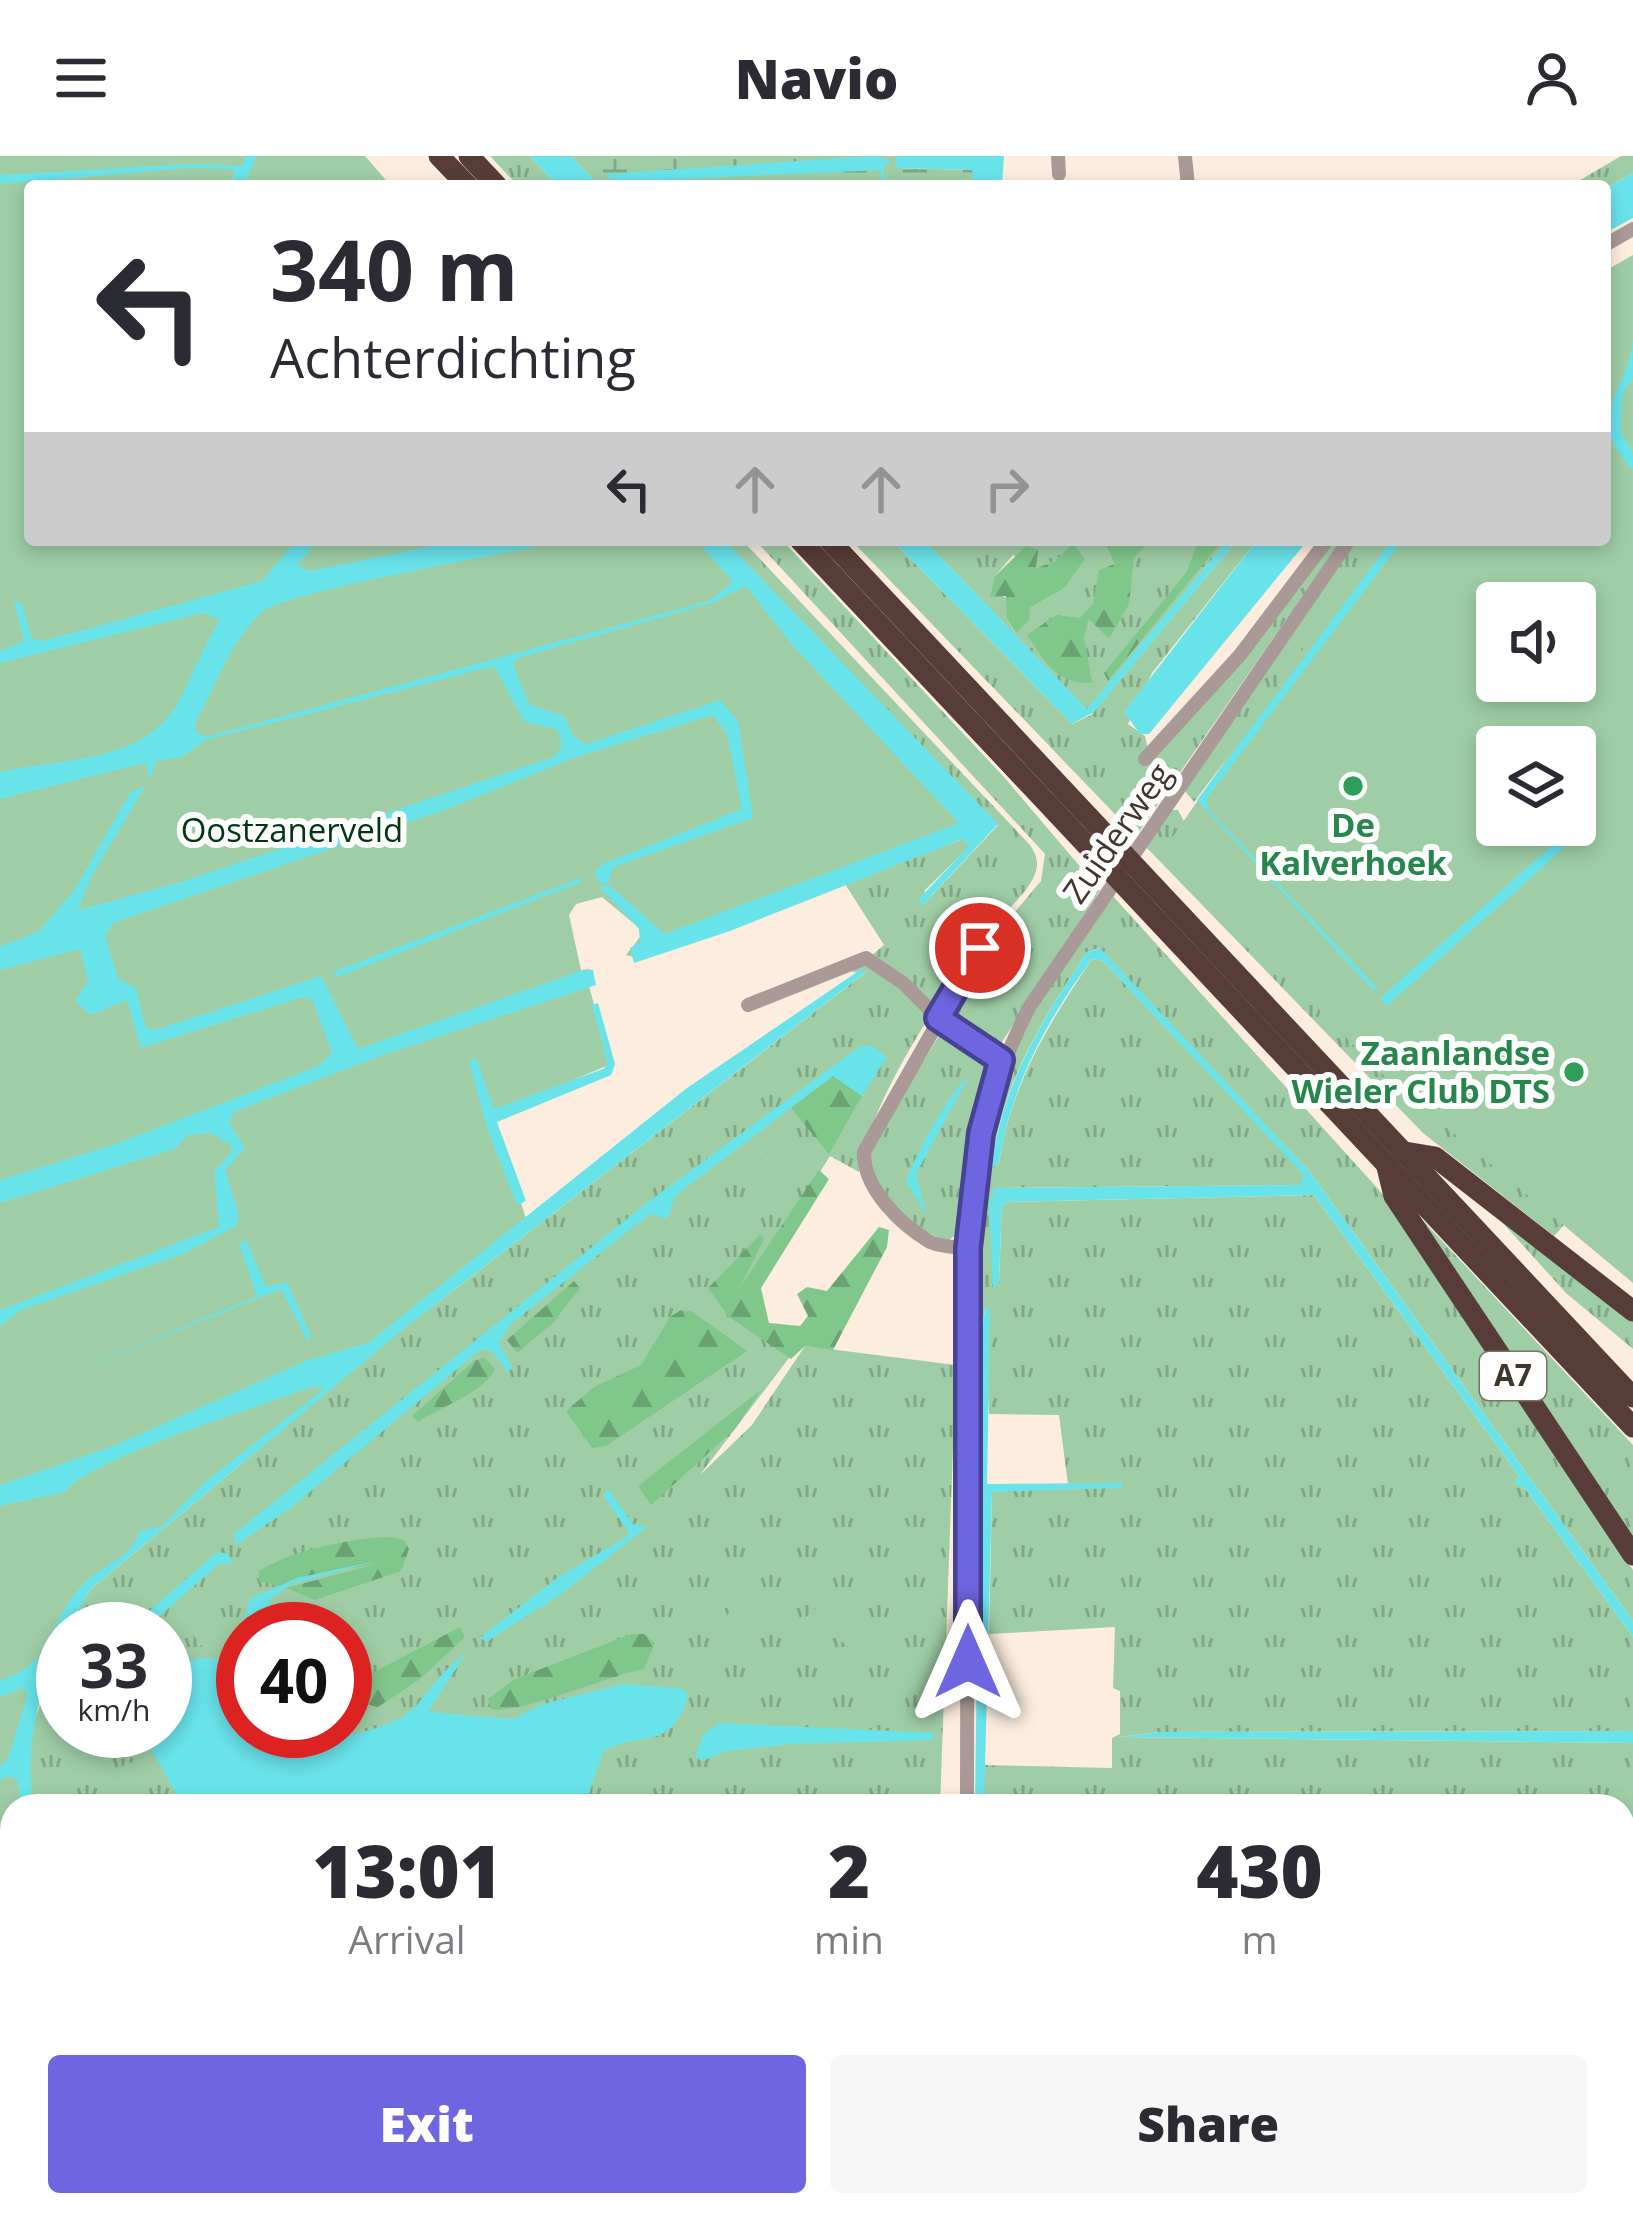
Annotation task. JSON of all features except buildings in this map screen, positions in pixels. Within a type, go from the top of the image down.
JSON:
[{"type":"highway","points":[[439,156],[462,180]]},
{"type":"highway","points":[[469,156],[491,180]]},
{"type":"highway","name":"A7","points":[[806,546],[1089,834],[1395,1159],[1633,1427]]},
{"type":"highway","name":"A7","points":[[834,546],[1089,834]]},
{"type":"highway","name":"A7","points":[[1395,1159],[1435,1157],[1633,1311]]},
{"type":"highway","name":"A7","points":[[1395,1159],[1633,1397]]},
{"type":"highway","name":"A7","points":[[1395,1159],[1394,1196],[1633,1555]]},
{"type":"street","points":[[1058,156],[1059,174]]},
{"type":"street","name":"Zuiderweg","points":[[1145,759],[1240,655],[1322,546]]},
{"type":"street","name":"Zuiderweg","points":[[967,1794],[968,1248],[981,1133],[1001,1060],[1030,1006],[1345,546]]},
{"type":"street","points":[[968,1248],[933,1244],[886,1202],[864,1172],[864,1152],[980,948]]},
{"type":"street","points":[[748,1005],[866,958],[903,983],[938,1018],[1001,1060]]},
{"type":"green space","name":"Oostzanerveld","points":[[0,156],[365,156],[386,180],[24,180],[24,546],[732,546],[950,775],[962,837],[634,957],[626,955],[644,932],[602,897],[576,904],[569,915],[581,970],[590,969],[593,980],[588,983],[611,1064],[493,1114],[528,1225],[347,1380],[92,1581],[74,1602],[36,1602],[36,1702],[17,1761],[22,1794],[0,1794]]},
{"type":"green space","points":[[490,156],[530,156],[552,180],[512,180]]},
{"type":"green space","points":[[571,156],[896,156],[896,168],[973,170],[974,180],[593,180]]},
{"type":"green space","points":[[1621,156],[1633,156],[1633,173],[1611,186],[1611,180],[1580,180]]},
{"type":"green space","name":"De Kalverhoek","points":[[1633,255],[1633,1283],[1375,1068],[1165,848],[1374,546],[1611,546],[1611,268]]},
{"type":"green space","points":[[730,546],[748,546],[1030,845],[1037,860],[1027,888],[984,936],[909,1050],[877,1114],[859,1172],[830,1156],[732,1313],[795,1350],[700,1475],[752,1425],[805,1346],[956,1365],[940,1794],[30,1794],[28,1740],[36,1716],[36,1758],[192,1758],[192,1602],[83,1602],[91,1589],[406,1327],[865,973],[852,972],[884,945],[845,884],[963,839],[970,846],[925,890],[923,905],[998,825]]},
{"type":"green space","points":[[761,546],[788,546],[1004,777],[1100,890],[1002,1042],[994,1045],[954,1018],[951,1007],[998,932],[1041,881],[1045,854]]},
{"type":"green space","points":[[857,546],[898,546],[1072,724],[1091,715],[1232,546],[1252,546],[1152,673],[1128,724],[1145,736],[1150,759],[1326,546],[1337,546],[1136,836]]},
{"type":"green space","points":[[930,546],[1071,546],[1055,561],[1036,568],[1013,555],[995,576],[999,593],[1008,599],[1007,619],[1015,632],[1030,608],[1065,588],[1084,560],[1074,546],[1223,546],[1087,710]]},
{"type":"green space","points":[[1026,546],[1038,550],[1036,568],[1055,561],[1070,546],[1085,559],[1065,588],[1030,608],[1029,620],[1016,633],[1007,619],[1006,596],[990,597],[995,576]]},
{"type":"green space","points":[[1107,546],[1145,546],[1134,558],[1129,604],[1109,639],[1089,619],[1084,637],[1092,683],[1069,680],[1053,670],[1027,635],[1056,615],[1080,618],[1093,604],[1099,570],[1115,564]]},
{"type":"green space","points":[[1197,546],[1218,546],[1108,681],[1104,673],[1186,573]]},
{"type":"green space","points":[[1349,546],[1387,546],[1194,802],[1184,790]]},
{"type":"green space","points":[[1172,810],[1178,810],[1185,823],[1581,1206],[1554,1236],[1423,1133],[1146,847]]},
{"type":"green space","points":[[1112,895],[1380,1191],[1633,1570],[1633,1621],[1310,1172],[1099,948],[1087,952],[1026,1054],[1004,1108],[992,1167],[999,1164],[1012,1108],[1034,1056],[1092,959],[1103,961],[1305,1175],[1301,1185],[996,1188],[999,1281],[1002,1205],[1009,1202],[1314,1195],[1519,1476],[1515,1483],[1527,1491],[1633,1637],[1633,1731],[1161,1732],[1119,1737],[1633,1743],[1633,1794],[984,1794],[984,1765],[1112,1768],[1112,1738],[1120,1734],[1120,1691],[1113,1688],[1115,1627],[989,1634],[992,1492],[1122,1484],[1068,1485],[1059,1415],[989,1414],[985,1309],[981,1339],[975,1338],[981,1180],[992,1118],[1021,1036]]},
{"type":"green space","points":[[945,1026],[992,1061],[970,1153],[962,1231],[949,1240],[922,1229],[895,1206],[876,1178],[870,1150]]},
{"type":"green space","points":[[827,1071],[862,1096],[829,1154],[786,1102]]},
{"type":"green space","points":[[778,1140],[788,1142],[795,1156],[777,1192],[757,1196],[747,1191],[746,1176]]},
{"type":"green space","points":[[819,1170],[829,1179],[761,1288],[769,1323],[800,1326],[808,1316],[797,1294],[807,1287],[827,1291],[879,1227],[889,1230],[887,1247],[833,1350],[805,1346],[791,1359],[729,1317],[708,1288],[760,1235],[764,1239],[739,1289]]},
{"type":"green space","points":[[1400,1196],[1633,1445],[1633,1547]]},
{"type":"green space","points":[[1483,1201],[1633,1318],[1633,1349],[1566,1293]]},
{"type":"green space","points":[[574,1281],[580,1288],[553,1323],[517,1353],[507,1340]]},
{"type":"green space","points":[[681,1310],[691,1311],[747,1351],[606,1446],[592,1448],[566,1411],[594,1387],[641,1365],[670,1317]]},
{"type":"green space","points":[[485,1358],[495,1369],[482,1385],[418,1422],[412,1416],[475,1360]]},
{"type":"green space","points":[[762,1389],[734,1430],[651,1505],[638,1486]]},
{"type":"green space","points":[[882,1509],[914,1530],[901,1548],[868,1534],[864,1527],[872,1511]]},
{"type":"green space","points":[[392,1537],[404,1540],[409,1549],[401,1571],[315,1600],[286,1588],[380,1563],[297,1578],[282,1587],[259,1581],[259,1571],[306,1551]]},
{"type":"green space","points":[[205,1592],[218,1592],[211,1639],[202,1647],[192,1633],[192,1620]]},
{"type":"green space","points":[[735,1604],[762,1605],[770,1612],[764,1625],[746,1631],[733,1645],[715,1632]]},
{"type":"green space","points":[[820,1604],[863,1615],[859,1644],[851,1649],[837,1637],[809,1631],[807,1616]]},
{"type":"green space","points":[[460,1627],[465,1637],[420,1679],[378,1707],[372,1706],[374,1672]]},
{"type":"green space","points":[[631,1634],[644,1634],[655,1643],[644,1669],[520,1706],[491,1709],[488,1699],[515,1679]]},
{"type":"green space","points":[[128,1761],[144,1770],[135,1794],[110,1794],[111,1777]]},
{"type":"water","points":[[246,156],[257,156],[246,180],[233,180],[234,169],[189,168],[0,184],[0,175],[192,164],[243,166]]},
{"type":"water","points":[[530,156],[571,156],[593,180],[552,180]]},
{"type":"water","points":[[875,156],[890,161],[882,170],[659,180],[612,180],[605,174]]},
{"type":"water","points":[[896,156],[1004,156],[1002,180],[973,180],[972,170],[895,168]]},
{"type":"water","points":[[1633,173],[1633,218],[1611,230],[1611,186]]},
{"type":"water","points":[[1633,339],[1633,379],[1623,393],[1620,430],[1633,453],[1633,470],[1611,436],[1612,405]]},
{"type":"water","points":[[291,546],[313,546],[297,566],[311,571],[432,546],[540,546],[313,593],[262,612],[224,665],[195,724],[197,733],[206,737],[709,601],[733,582],[701,546],[730,546],[998,824],[922,906],[918,900],[969,846],[963,839],[730,931],[634,963],[630,948],[640,943],[639,929],[600,887],[609,885],[665,934],[959,823],[793,646],[746,586],[712,603],[518,658],[513,664],[529,704],[565,717],[573,736],[586,744],[720,700],[738,721],[753,818],[614,867],[608,882],[600,884],[595,872],[603,864],[742,809],[727,734],[713,715],[574,758],[450,808],[113,923],[105,935],[118,979],[136,988],[145,1026],[155,1030],[321,976],[358,1049],[583,970],[593,970],[596,985],[383,1055],[234,1112],[229,1123],[245,1148],[225,1170],[239,1216],[236,1226],[183,1254],[21,1310],[0,1326],[0,1310],[219,1227],[214,1172],[232,1152],[230,1144],[210,1133],[188,1135],[175,1149],[0,1203],[0,1180],[116,1144],[318,1066],[332,1053],[313,1001],[303,997],[141,1048],[127,1000],[90,1015],[75,1000],[88,982],[80,949],[0,970],[0,947],[39,931],[75,889],[130,793],[146,785],[91,877],[78,910],[181,882],[554,757],[562,746],[558,730],[524,721],[494,666],[206,740],[182,757],[156,761],[150,779],[145,763],[0,799],[0,772],[103,754],[148,734],[167,718],[182,695],[220,620],[203,613],[0,663],[0,651],[24,641],[14,600],[22,604],[32,639],[43,641],[262,581]]},
{"type":"water","points":[[898,546],[930,546],[1087,709],[1223,546],[1232,546],[1094,712],[1072,724]]},
{"type":"water","points":[[1252,546],[1303,546],[1149,734],[1140,734],[1124,712]]},
{"type":"water","points":[[1388,546],[1398,546],[1207,798],[1208,809],[1376,987],[1374,991],[1197,800]]},
{"type":"water","points":[[1551,846],[1562,846],[1387,1006],[1380,998]]},
{"type":"water","points":[[581,878],[581,882],[335,978],[335,971]]},
{"type":"water","points":[[1100,948],[1310,1172],[1633,1621],[1633,1637],[1527,1491],[1514,1483],[1519,1476],[1314,1195],[1009,1202],[1002,1205],[999,1281],[993,1290],[989,1204],[995,1188],[1300,1185],[1304,1175],[1103,961],[1092,959],[1033,1056],[1012,1108],[999,1164],[992,1167],[1004,1108],[1026,1054],[1087,952]]},
{"type":"water","points":[[860,970],[866,972],[406,1327],[91,1589],[84,1602],[69,1602],[94,1575],[128,1550],[139,1532],[162,1526],[205,1482],[324,1389],[315,1386],[141,1449],[106,1464],[65,1492],[0,1506],[0,1485],[111,1447],[308,1360],[368,1343],[687,1088]]},
{"type":"water","points":[[598,1003],[615,1064],[611,1075],[497,1122],[526,1201],[517,1205],[487,1129],[469,1060],[476,1058],[494,1109],[603,1069],[608,1064],[592,1005]]},
{"type":"water","points":[[871,1045],[887,1057],[862,1096],[833,1076],[675,1196],[668,1219],[650,1214],[511,1324],[499,1343],[513,1369],[507,1371],[492,1351],[481,1349],[292,1507],[236,1545],[234,1534],[648,1202],[859,1047]]},
{"type":"water","points":[[968,1078],[916,1174],[927,1216],[906,1181],[943,1109]]},
{"type":"water","points":[[246,1240],[266,1287],[287,1282],[312,1338],[307,1340],[281,1289],[58,1379],[257,1296],[239,1243]]},
{"type":"water","points":[[990,1308],[987,1484],[1122,1483],[1122,1488],[992,1492],[984,1794],[975,1794],[981,1339],[985,1309]]},
{"type":"water","points":[[608,1489],[633,1524],[647,1527],[560,1595],[486,1642],[480,1638],[558,1577],[625,1538],[629,1532],[603,1495]]},
{"type":"water","points":[[216,1553],[227,1553],[234,1563],[219,1564],[176,1602],[159,1602]]},
{"type":"water","points":[[381,1560],[291,1584],[270,1602],[250,1599],[297,1578]]},
{"type":"water","points":[[466,1653],[428,1712],[513,1719],[543,1704],[624,1684],[684,1689],[688,1696],[663,1733],[603,1752],[589,1794],[176,1794],[156,1758],[192,1758],[192,1661],[216,1659],[216,1758],[372,1758],[372,1730],[409,1712]]},
{"type":"water","points":[[36,1660],[32,1794],[20,1794],[18,1781],[10,1776],[0,1780],[0,1765],[7,1762],[28,1694],[22,1688],[0,1697],[0,1681]]},
{"type":"water","points":[[721,1723],[935,1733],[932,1740],[792,1744],[726,1751],[702,1761],[695,1757],[704,1733]]},
{"type":"water","points":[[1633,1731],[1633,1743],[1119,1737],[1161,1732]]},
{"type":"waterway","points":[[882,170],[884,180]]},
{"type":"place","name":"De Kalverhoek","points":[[1353,786]]},
{"type":"place","name":"Zaanlandse Wieler Club DTS","points":[[1574,1072]]},
{"type":"route","points":[[968,1662],[968,1248],[981,1133],[1001,1060],[938,1018],[980,948]]}]
